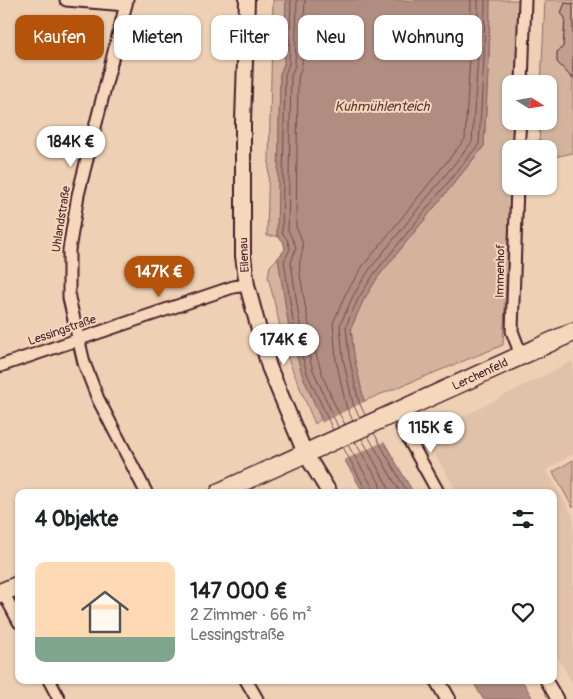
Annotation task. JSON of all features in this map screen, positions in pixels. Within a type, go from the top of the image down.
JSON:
[{"type":"main road","name":"Lerchenfeld","points":[[227,489],[573,332]]},
{"type":"street","points":[[66,0],[126,3]]},
{"type":"street","name":"Eilenau","points":[[247,0],[243,130],[243,256],[246,285],[268,368],[305,453],[327,489]]},
{"type":"street","points":[[522,75],[525,0]]},
{"type":"street","name":"Uhlandstraße","points":[[126,3],[78,195],[69,250],[69,298],[84,363],[98,398],[144,489]]},
{"type":"street","name":"Immenhof","points":[[517,195],[512,331],[521,355]]},
{"type":"street","name":"Lessingstraße","points":[[0,366],[246,285]]},
{"type":"street","points":[[402,410],[402,427],[436,489]]},
{"type":"street","points":[[7,590],[15,611]]},
{"type":"street","points":[[51,684],[59,699]]},
{"type":"street","points":[[248,684],[257,699]]},
{"type":"street","points":[[439,684],[448,699]]},
{"type":"street","points":[[548,684],[557,699]]},
{"type":"shaded area","points":[[273,0],[286,0],[286,15],[273,15]]},
{"type":"shaded area","points":[[490,0],[519,0],[516,75],[502,75],[502,130],[514,130],[513,140],[502,140],[502,195],[510,195],[503,345],[364,401],[354,356],[351,328],[363,301],[378,277],[484,146]]},
{"type":"shaded area","points":[[545,0],[573,0],[573,153],[557,156],[557,140],[539,140],[540,130],[558,130],[558,75],[541,75]]},
{"type":"shaded area","points":[[271,60],[284,60],[280,74],[277,236],[267,236]]},
{"type":"shaded area","points":[[278,258],[289,328],[302,374],[321,419],[315,424],[288,359],[268,276],[270,266]]},
{"type":"shaded area","points":[[573,361],[573,454],[546,470],[573,516],[573,684],[557,656],[557,489],[455,489],[424,436]]},
{"type":"shaded area","points":[[573,460],[573,508],[553,472]]},
{"type":"water","name":"Kuhmühlenteich","points":[[286,0],[490,0],[484,146],[378,277],[363,301],[351,328],[354,356],[364,401],[384,442],[411,489],[361,489],[322,421],[302,374],[289,328],[278,258],[285,249],[283,241],[277,236],[280,74],[284,60],[288,60]]},
{"type":"water","points":[[474,684],[524,684],[533,699],[483,699]]},
{"type":"pier","points":[[366,401],[385,441],[342,461],[321,423]]},
{"type":"building","points":[[565,3],[573,4],[573,79],[557,62],[557,52],[563,47],[565,18],[561,13]]}]
